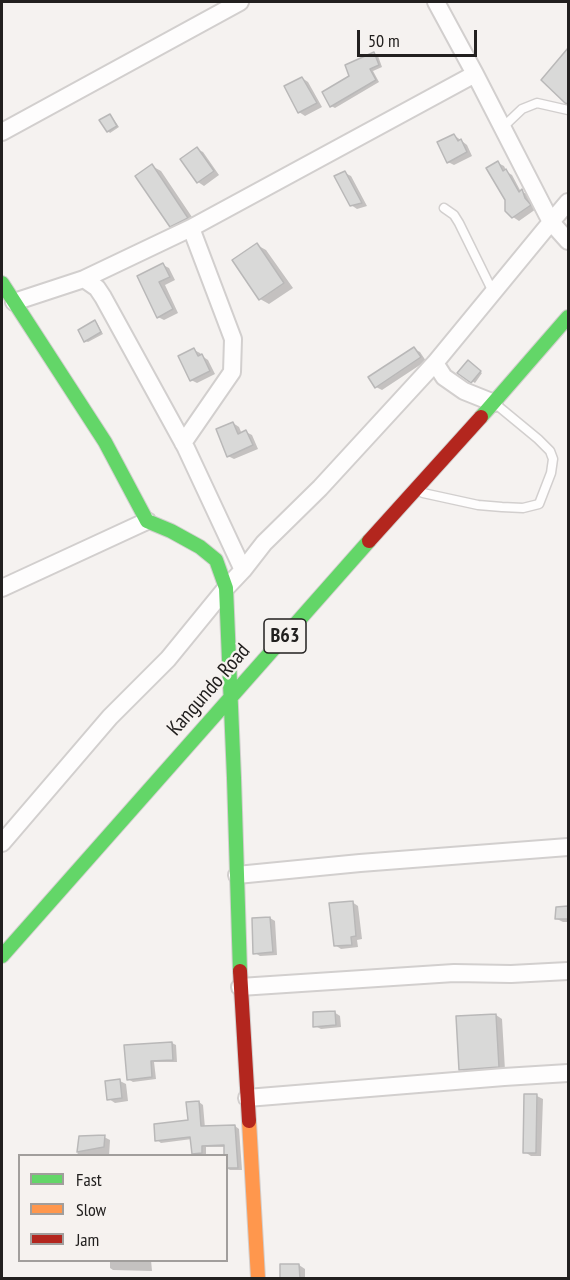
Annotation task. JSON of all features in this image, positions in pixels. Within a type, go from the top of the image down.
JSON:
[{"type":"main road","points":[[2,283],[105,442],[147,521],[200,547],[216,560],[226,588],[240,987],[258,1278]]},
{"type":"main road","name":"Kangundo Road","points":[[2,956],[568,317]]},
{"type":"street","points":[[2,132],[240,2]]},
{"type":"street","points":[[436,2],[551,222],[568,241]]},
{"type":"street","points":[[14,302],[84,279],[191,228],[475,74]]},
{"type":"street","points":[[2,843],[110,717],[168,659],[264,543],[320,488],[435,363],[568,202]]},
{"type":"street","points":[[183,443],[231,372],[233,339],[191,228]]},
{"type":"street","points":[[84,279],[97,288],[104,297],[183,443],[243,570]]},
{"type":"street","points":[[435,363],[444,377],[464,391],[494,403]]},
{"type":"street","points":[[2,588],[147,521]]},
{"type":"street","points":[[237,875],[360,863],[568,848]]},
{"type":"street","points":[[240,987],[454,974],[568,971]]},
{"type":"street","points":[[248,1098],[568,1073]]},
{"type":"lane","points":[[502,128],[522,110],[537,103],[568,110]]},
{"type":"lane","points":[[444,208],[454,215],[459,223],[493,293]]},
{"type":"lane","points":[[414,492],[478,505],[523,508],[538,504],[551,473],[553,459],[550,451],[494,403]]},
{"type":"building","points":[[568,48],[568,104],[541,80]]},
{"type":"building","points":[[374,52],[379,65],[370,69],[376,80],[330,107],[322,92],[349,76],[345,65]]},
{"type":"building","points":[[302,77],[317,103],[298,113],[284,86]]},
{"type":"building","points":[[110,114],[117,126],[107,132],[99,120]]},
{"type":"building","points":[[454,134],[458,141],[461,139],[467,152],[447,163],[437,142]]},
{"type":"building","points":[[197,147],[214,171],[197,183],[180,159]]},
{"type":"building","points":[[498,161],[503,171],[506,169],[519,192],[522,189],[531,205],[512,218],[505,211],[505,200],[486,168]]},
{"type":"building","points":[[152,164],[188,218],[170,227],[135,176]]},
{"type":"building","points":[[345,171],[362,203],[350,206],[334,176]]},
{"type":"building","points":[[257,243],[284,283],[259,300],[232,260]]},
{"type":"building","points":[[163,263],[170,277],[159,282],[173,309],[157,318],[137,276]]},
{"type":"building","points":[[95,320],[101,332],[84,342],[78,330]]},
{"type":"building","points":[[414,347],[421,357],[375,388],[368,377]]},
{"type":"building","points":[[194,348],[198,356],[202,354],[210,371],[190,381],[178,356]]},
{"type":"building","points":[[468,360],[481,371],[471,383],[457,373]]},
{"type":"building","points":[[233,422],[238,434],[246,430],[253,445],[227,457],[216,429]]},
{"type":"building","points":[[353,901],[356,936],[351,937],[352,945],[334,946],[329,903]]},
{"type":"building","points":[[568,906],[568,919],[555,919],[556,907]]},
{"type":"building","points":[[270,917],[273,952],[253,954],[252,918]]},
{"type":"building","points":[[335,1011],[336,1025],[313,1027],[313,1012]]},
{"type":"building","points":[[496,1014],[499,1067],[459,1070],[456,1016]]},
{"type":"building","points":[[172,1042],[173,1060],[151,1061],[152,1077],[127,1080],[124,1045]]},
{"type":"building","points":[[120,1079],[122,1098],[107,1100],[105,1081]]},
{"type":"building","points":[[524,1094],[537,1094],[536,1153],[523,1153]]},
{"type":"building","points":[[199,1101],[201,1126],[235,1125],[238,1168],[228,1168],[228,1154],[224,1154],[224,1145],[202,1146],[202,1153],[192,1154],[190,1137],[155,1141],[154,1124],[188,1120],[186,1102]]},
{"type":"building","points":[[105,1135],[104,1147],[77,1152],[79,1136]]},
{"type":"building","points":[[280,1264],[299,1264],[300,1278],[280,1278]]},
{"type":"traffic: fast","points":[[2,283],[105,442],[147,521],[200,547],[216,560],[226,588],[240,971]]},
{"type":"traffic: fast","points":[[481,417],[568,317]]},
{"type":"traffic: fast","points":[[2,956],[369,541]]},
{"type":"traffic: slow","points":[[249,1121],[258,1278]]},
{"type":"traffic: jam","points":[[369,541],[481,417]]},
{"type":"traffic: jam","points":[[240,971],[249,1121]]}]
